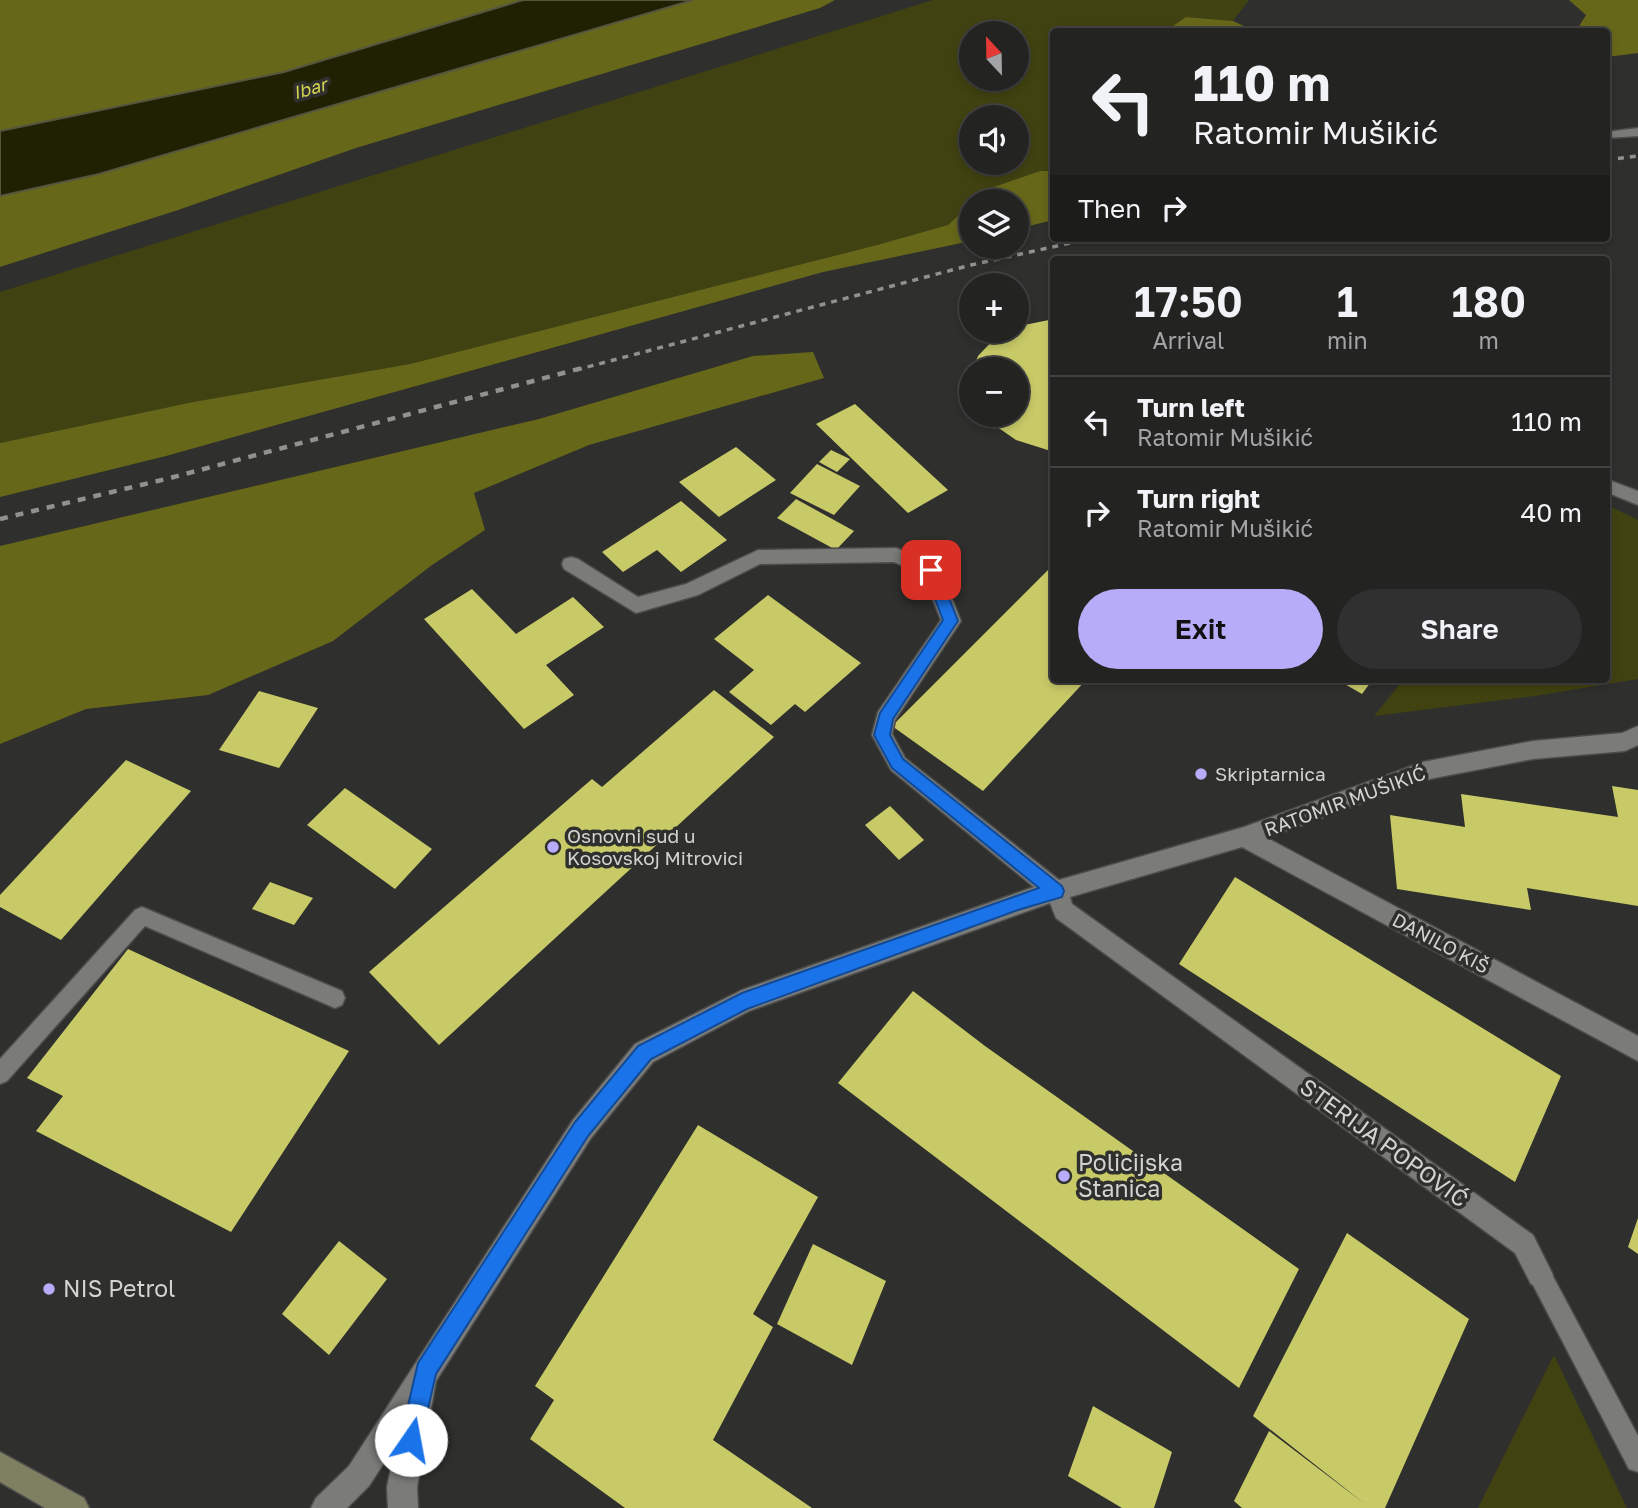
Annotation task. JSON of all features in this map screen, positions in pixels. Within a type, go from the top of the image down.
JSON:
[{"type":"main road","points":[[0,1466],[74,1508]]},
{"type":"street","points":[[1610,487],[1638,498]]},
{"type":"street","points":[[571,564],[636,605],[691,590],[758,557],[896,555],[931,570],[951,621],[885,718],[882,735],[898,764],[1056,891]]},
{"type":"street","name":"RATOMIR MUŠIKIĆ","points":[[326,1508],[359,1476],[582,1129],[645,1053],[742,1002],[1018,902],[1244,837],[1423,771],[1533,750],[1625,741],[1638,735]]},
{"type":"street","name":"DANILO KIŠ","points":[[1244,837],[1638,1049]]},
{"type":"street","name":"STERIJA POPOVIĆ","points":[[1056,891],[1064,911],[1524,1244],[1540,1275]]},
{"type":"street","name":"RATOMIR MUŠIKIĆ","points":[[399,1501],[426,1370]]},
{"type":"lane","points":[[1610,135],[1638,132]]},
{"type":"lane","points":[[0,1074],[142,916],[335,998]]},
{"type":"lane","name":"STERIJA POPOVIĆ","points":[[1540,1275],[1638,1460]]},
{"type":"shaded area","points":[[0,0],[523,0],[284,72],[0,131]]},
{"type":"shaded area","points":[[693,0],[835,0],[820,8],[356,148],[178,210],[0,267],[0,196],[99,174]]},
{"type":"shaded area","points":[[933,0],[1249,0],[1233,21],[1186,17],[1171,28],[1050,28],[1050,171],[1029,175],[1029,105],[959,105],[959,175],[1028,175],[988,189],[959,189],[959,215],[948,225],[410,364],[193,402],[0,443],[0,292]]},
{"type":"shaded area","points":[[1569,0],[1638,0],[1638,53],[1610,57],[1610,28],[1578,28],[1586,15]]},
{"type":"shaded area","points":[[1186,17],[1233,21],[1248,28],[1170,28]]},
{"type":"shaded area","points":[[1040,171],[1050,171],[1050,221],[1029,226],[1029,189],[988,189]]},
{"type":"shaded area","points":[[959,215],[959,244],[823,272],[166,456],[0,497],[0,443],[193,402],[410,364],[948,225]]},
{"type":"shaded area","points":[[813,352],[824,378],[589,445],[474,493],[485,530],[432,565],[333,641],[208,695],[86,709],[0,744],[0,546],[539,419],[753,356]]},
{"type":"shaded area","points":[[1610,506],[1638,520],[1638,679],[1535,696],[1374,716],[1401,683],[1610,683]]},
{"type":"shaded area","points":[[1554,1355],[1627,1508],[1478,1508]]},
{"type":"water","name":"Ibar","points":[[523,0],[693,0],[99,174],[0,196],[0,131],[284,72]]},
{"type":"building","points":[[1050,320],[1050,451],[1016,440],[997,427],[1029,427],[1029,357],[978,356],[990,343],[1029,343],[1029,324]]},
{"type":"building","points":[[855,404],[948,490],[908,513],[816,424]]},
{"type":"building","points":[[736,447],[776,480],[719,517],[679,482]]},
{"type":"building","points":[[831,450],[850,459],[837,472],[819,462]]},
{"type":"building","points":[[817,464],[860,486],[834,515],[790,493]]},
{"type":"building","points":[[796,499],[854,531],[836,550],[777,518]]},
{"type":"building","points":[[681,501],[727,540],[681,572],[657,550],[623,572],[602,552]]},
{"type":"building","points":[[1050,568],[1050,683],[1083,683],[983,791],[892,726]]},
{"type":"building","points":[[472,589],[516,634],[573,597],[604,627],[546,665],[574,695],[524,729],[424,619]]},
{"type":"building","points":[[768,595],[861,663],[805,712],[795,704],[771,725],[729,692],[754,670],[714,639]]},
{"type":"building","points":[[1343,683],[1370,683],[1362,694]]},
{"type":"building","points":[[714,690],[774,737],[439,1045],[369,972],[592,779],[602,787]]},
{"type":"building","points":[[259,691],[318,708],[279,768],[219,750]]},
{"type":"building","points":[[126,760],[191,791],[61,940],[0,907],[0,895]]},
{"type":"building","points":[[1612,786],[1638,790],[1638,906],[1527,888],[1531,910],[1397,889],[1390,815],[1465,827],[1461,794],[1618,817]]},
{"type":"building","points":[[345,788],[432,849],[395,889],[307,825]]},
{"type":"building","points":[[890,806],[924,840],[899,860],[865,825]]},
{"type":"building","points":[[1235,877],[1561,1076],[1515,1182],[1179,964]]},
{"type":"building","points":[[270,882],[313,898],[294,925],[252,909]]},
{"type":"building","points":[[128,949],[349,1051],[231,1232],[36,1131],[63,1096],[27,1078]]},
{"type":"building","name":"Policijska Stanica","points":[[913,991],[985,1046],[1299,1269],[1239,1388],[838,1083]]},
{"type":"building","points":[[698,1125],[818,1197],[753,1314],[773,1327],[713,1440],[812,1508],[625,1508],[530,1439],[554,1400],[535,1386]]},
{"type":"building","points":[[1638,1218],[1638,1254],[1628,1247]]},
{"type":"building","points":[[1347,1233],[1469,1319],[1385,1508],[1242,1508],[1234,1501],[1269,1431],[1365,1504],[1253,1416]]},
{"type":"building","points":[[339,1241],[387,1279],[329,1355],[282,1314]]},
{"type":"building","points":[[813,1244],[886,1281],[852,1365],[777,1324]]},
{"type":"building","points":[[1093,1406],[1172,1452],[1154,1508],[1122,1508],[1068,1476]]},
{"type":"railway","points":[[1610,160],[1638,156]]},
{"type":"railway","points":[[576,370],[971,265],[1075,242]]},
{"type":"railway","points":[[0,519],[170,478],[582,368]]},
{"type":"place","name":"Skriptarnica","points":[[1201,774]]},
{"type":"place","name":"Osnovni sud u Kosovskoj Mitrovici","points":[[553,847]]},
{"type":"place","name":"Policijska Stanica","points":[[1064,1176]]},
{"type":"place","name":"NIS Petrol","points":[[49,1289]]},
{"type":"route","points":[[411,1440],[426,1370],[582,1129],[645,1053],[742,1002],[1018,902],[1056,891],[898,764],[882,735],[885,718],[951,621],[931,570]]}]
